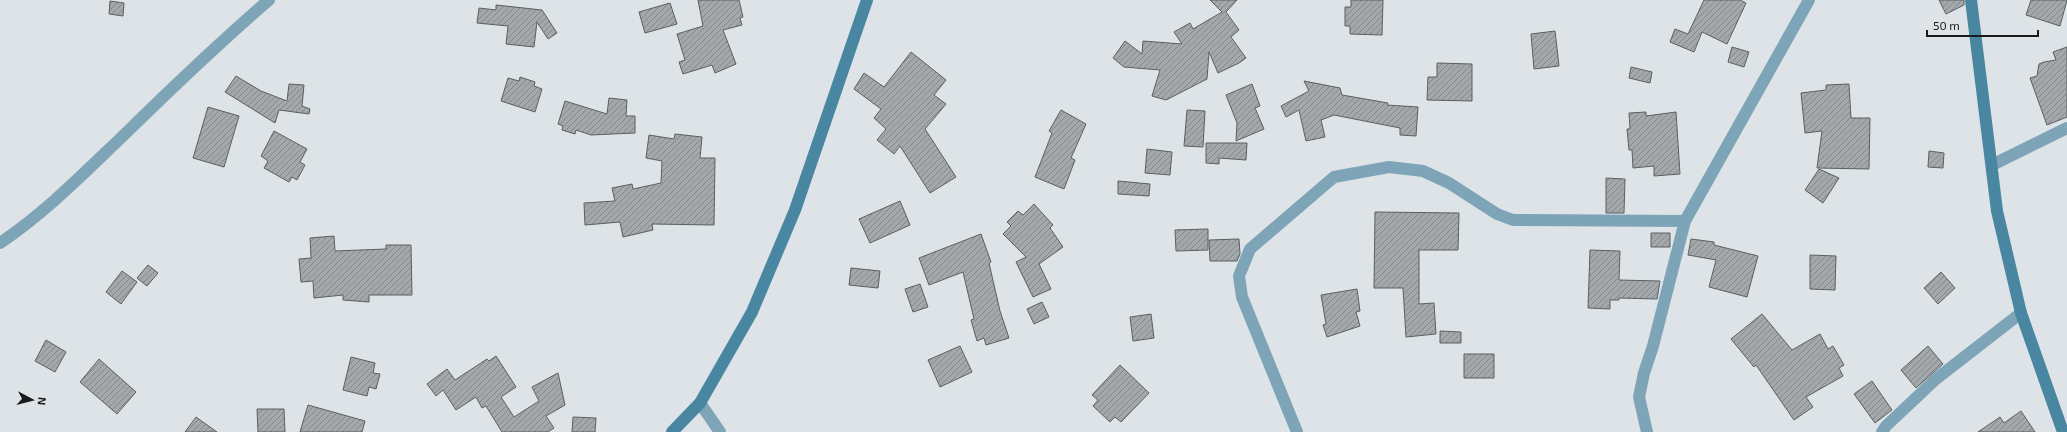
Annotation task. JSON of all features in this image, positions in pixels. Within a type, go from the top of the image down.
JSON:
[{"type":"main road","points":[[672,432],[700,403],[752,312],[795,210],[867,0]]},
{"type":"main road","points":[[1971,0],[1997,211],[2021,313],[2063,432]]},
{"type":"street","points":[[0,243],[26,226],[84,173],[219,43],[269,0]]},
{"type":"street","points":[[1647,432],[1639,397],[1644,373],[1653,346],[1686,221],[1809,0]]},
{"type":"street","points":[[1992,165],[2067,128]]},
{"type":"street","points":[[1297,432],[1242,297],[1239,276],[1250,249],[1334,178],[1388,167],[1423,171],[1449,183],[1498,214],[1513,220],[1686,221]]},
{"type":"street","points":[[1882,432],[1886,426],[1936,379],[2021,313]]},
{"type":"street","points":[[700,403],[720,432]]},
{"type":"building","points":[[698,0],[739,0],[743,17],[740,18],[742,25],[723,30],[736,64],[715,73],[712,65],[683,74],[679,62],[685,60],[677,34],[703,26]]},
{"type":"building","points":[[1210,0],[1237,0],[1226,12],[1239,30],[1231,37],[1246,58],[1239,63],[1218,73],[1209,52],[1207,79],[1166,100],[1152,96],[1160,70],[1124,67],[1113,58],[1125,41],[1142,54],[1143,41],[1182,44],[1174,32],[1190,23],[1193,29],[1222,12]]},
{"type":"building","points":[[1351,0],[1383,0],[1382,35],[1350,34],[1350,26],[1345,26],[1345,7],[1351,7]]},
{"type":"building","points":[[1704,0],[1740,0],[1746,3],[1727,44],[1702,32],[1694,52],[1670,42],[1675,29],[1688,34]]},
{"type":"building","points":[[1939,0],[1964,0],[1964,5],[1946,14]]},
{"type":"building","points":[[2031,0],[2067,0],[2060,26],[2026,15]]},
{"type":"building","points":[[110,1],[124,3],[123,16],[109,14]]},
{"type":"building","points":[[670,3],[677,24],[645,33],[639,12]]},
{"type":"building","points":[[496,5],[542,10],[557,33],[548,39],[537,22],[534,47],[506,44],[508,26],[477,23],[479,8],[496,10]]},
{"type":"building","points":[[1555,31],[1559,66],[1534,69],[1531,34]]},
{"type":"building","points":[[1732,47],[1749,52],[1744,67],[1728,62]]},
{"type":"building","points":[[2067,47],[2067,117],[2047,125],[2030,78],[2037,76],[2039,64],[2056,60],[2053,52]]},
{"type":"building","points":[[911,52],[946,80],[934,95],[946,104],[925,129],[956,177],[930,193],[900,146],[894,154],[877,140],[886,129],[874,118],[881,109],[854,89],[864,73],[884,87]]},
{"type":"building","points":[[1437,63],[1472,64],[1472,101],[1427,100],[1428,77],[1437,77]]},
{"type":"building","points":[[1631,67],[1652,72],[1650,83],[1629,78]]},
{"type":"building","points":[[236,76],[261,91],[287,101],[289,84],[304,85],[302,106],[310,109],[309,114],[279,110],[275,123],[225,92]]},
{"type":"building","points":[[520,77],[535,82],[534,86],[542,89],[535,112],[501,101],[508,78],[519,81]]},
{"type":"building","points":[[1304,81],[1340,88],[1342,95],[1388,103],[1387,105],[1418,107],[1416,136],[1400,135],[1400,128],[1334,115],[1321,120],[1325,137],[1306,141],[1299,110],[1286,117],[1281,106],[1309,91]]},
{"type":"building","points":[[1252,84],[1260,106],[1255,108],[1264,129],[1236,141],[1237,123],[1226,95]]},
{"type":"building","points":[[1849,84],[1851,118],[1870,118],[1869,169],[1817,168],[1822,131],[1805,133],[1801,93],[1826,90],[1826,85]]},
{"type":"building","points":[[609,98],[627,100],[626,116],[635,116],[635,133],[591,135],[576,130],[575,134],[562,130],[563,126],[558,124],[565,101],[607,114]]},
{"type":"building","points":[[208,107],[239,116],[224,167],[193,158]]},
{"type":"building","points":[[1061,110],[1086,124],[1071,158],[1075,160],[1064,189],[1035,177],[1052,133],[1049,131]]},
{"type":"building","points":[[1187,110],[1205,111],[1203,147],[1184,146]]},
{"type":"building","points":[[1646,112],[1646,116],[1676,112],[1680,174],[1654,176],[1654,166],[1633,168],[1632,150],[1629,150],[1627,129],[1630,129],[1629,113]]},
{"type":"building","points":[[274,131],[307,149],[300,162],[305,165],[297,180],[292,177],[289,182],[264,168],[268,161],[261,156]]},
{"type":"building","points":[[675,134],[702,137],[700,158],[715,158],[714,225],[652,224],[653,230],[623,237],[620,222],[585,225],[584,203],[615,201],[612,188],[632,184],[633,189],[661,183],[662,161],[646,158],[649,135],[674,139]]},
{"type":"building","points":[[1206,143],[1247,143],[1246,160],[1219,158],[1219,164],[1206,163]]},
{"type":"building","points":[[1147,149],[1172,152],[1170,175],[1145,173]]},
{"type":"building","points":[[1929,151],[1944,153],[1943,168],[1928,167]]},
{"type":"building","points":[[1819,169],[1839,178],[1823,203],[1805,190]]},
{"type":"building","points":[[1606,178],[1625,179],[1624,213],[1606,213]]},
{"type":"building","points":[[1118,181],[1150,184],[1149,196],[1118,194]]},
{"type":"building","points":[[900,201],[910,225],[870,243],[859,219]]},
{"type":"building","points":[[1034,204],[1053,225],[1050,228],[1063,247],[1039,264],[1051,289],[1033,297],[1016,262],[1026,257],[1003,234],[1011,226],[1007,222],[1018,211],[1023,215]]},
{"type":"building","points":[[1375,212],[1459,213],[1458,250],[1419,250],[1419,304],[1434,303],[1436,334],[1406,337],[1403,288],[1374,288]]},
{"type":"building","points":[[1208,229],[1208,250],[1176,251],[1175,230]]},
{"type":"building","points":[[1651,233],[1670,233],[1670,247],[1651,247]]},
{"type":"building","points":[[981,234],[991,262],[989,263],[1000,311],[1009,338],[986,345],[984,338],[977,341],[971,320],[974,319],[963,272],[929,285],[919,258]]},
{"type":"building","points":[[334,236],[335,251],[386,249],[386,245],[411,245],[412,295],[369,295],[369,302],[343,300],[343,295],[314,298],[313,281],[301,282],[299,259],[311,258],[310,238]]},
{"type":"building","points":[[1239,239],[1240,254],[1237,261],[1210,261],[1209,240]]},
{"type":"building","points":[[1691,239],[1714,242],[1714,245],[1758,256],[1747,297],[1709,287],[1716,260],[1688,255]]},
{"type":"building","points":[[1590,250],[1620,251],[1619,280],[1660,281],[1657,299],[1619,298],[1619,300],[1610,300],[1610,309],[1588,308]]},
{"type":"building","points":[[1810,255],[1836,256],[1835,290],[1810,289]]},
{"type":"building","points":[[148,265],[158,273],[147,286],[137,278]]},
{"type":"building","points":[[851,268],[880,271],[878,288],[849,285]]},
{"type":"building","points":[[122,271],[137,282],[121,304],[106,292]]},
{"type":"building","points":[[1941,272],[1955,288],[1938,304],[1924,288]]},
{"type":"building","points":[[920,284],[928,307],[913,312],[905,289]]},
{"type":"building","points":[[1357,289],[1360,311],[1356,312],[1360,326],[1327,337],[1323,325],[1326,324],[1321,295]]},
{"type":"building","points":[[1042,302],[1049,317],[1034,324],[1027,309]]},
{"type":"building","points":[[1151,314],[1154,338],[1133,341],[1130,317]]},
{"type":"building","points":[[1762,314],[1792,350],[1820,334],[1828,349],[1833,346],[1844,365],[1839,368],[1843,376],[1806,397],[1813,407],[1794,420],[1756,365],[1754,367],[1731,339]]},
{"type":"building","points":[[1440,331],[1461,332],[1461,343],[1440,343]]},
{"type":"building","points":[[46,340],[66,352],[55,372],[35,361]]},
{"type":"building","points":[[960,346],[972,372],[940,387],[928,360]]},
{"type":"building","points":[[1928,346],[1943,364],[1916,388],[1901,370]]},
{"type":"building","points":[[1464,354],[1494,354],[1494,378],[1464,378]]},
{"type":"building","points":[[496,356],[516,387],[501,397],[514,417],[539,401],[532,387],[558,373],[565,405],[546,416],[554,428],[548,432],[502,432],[486,406],[482,408],[476,397],[456,410],[443,390],[436,396],[427,384],[447,369],[455,380],[487,359],[489,361]]},
{"type":"building","points":[[351,357],[375,363],[373,373],[380,374],[376,389],[369,387],[367,396],[343,390]]},
{"type":"building","points":[[99,359],[136,392],[117,414],[80,382]]},
{"type":"building","points":[[1120,365],[1149,393],[1121,422],[1115,417],[1110,422],[1093,406],[1098,400],[1092,395]]},
{"type":"building","points":[[1872,381],[1892,410],[1875,423],[1854,394]]},
{"type":"building","points":[[308,405],[365,421],[362,432],[300,432]]},
{"type":"building","points":[[257,409],[284,409],[285,432],[258,432]]},
{"type":"building","points":[[2021,411],[2035,432],[1978,432],[2000,417],[2004,423]]},
{"type":"building","points":[[196,417],[217,432],[185,432]]},
{"type":"building","points":[[573,417],[596,418],[595,432],[572,432]]}]
